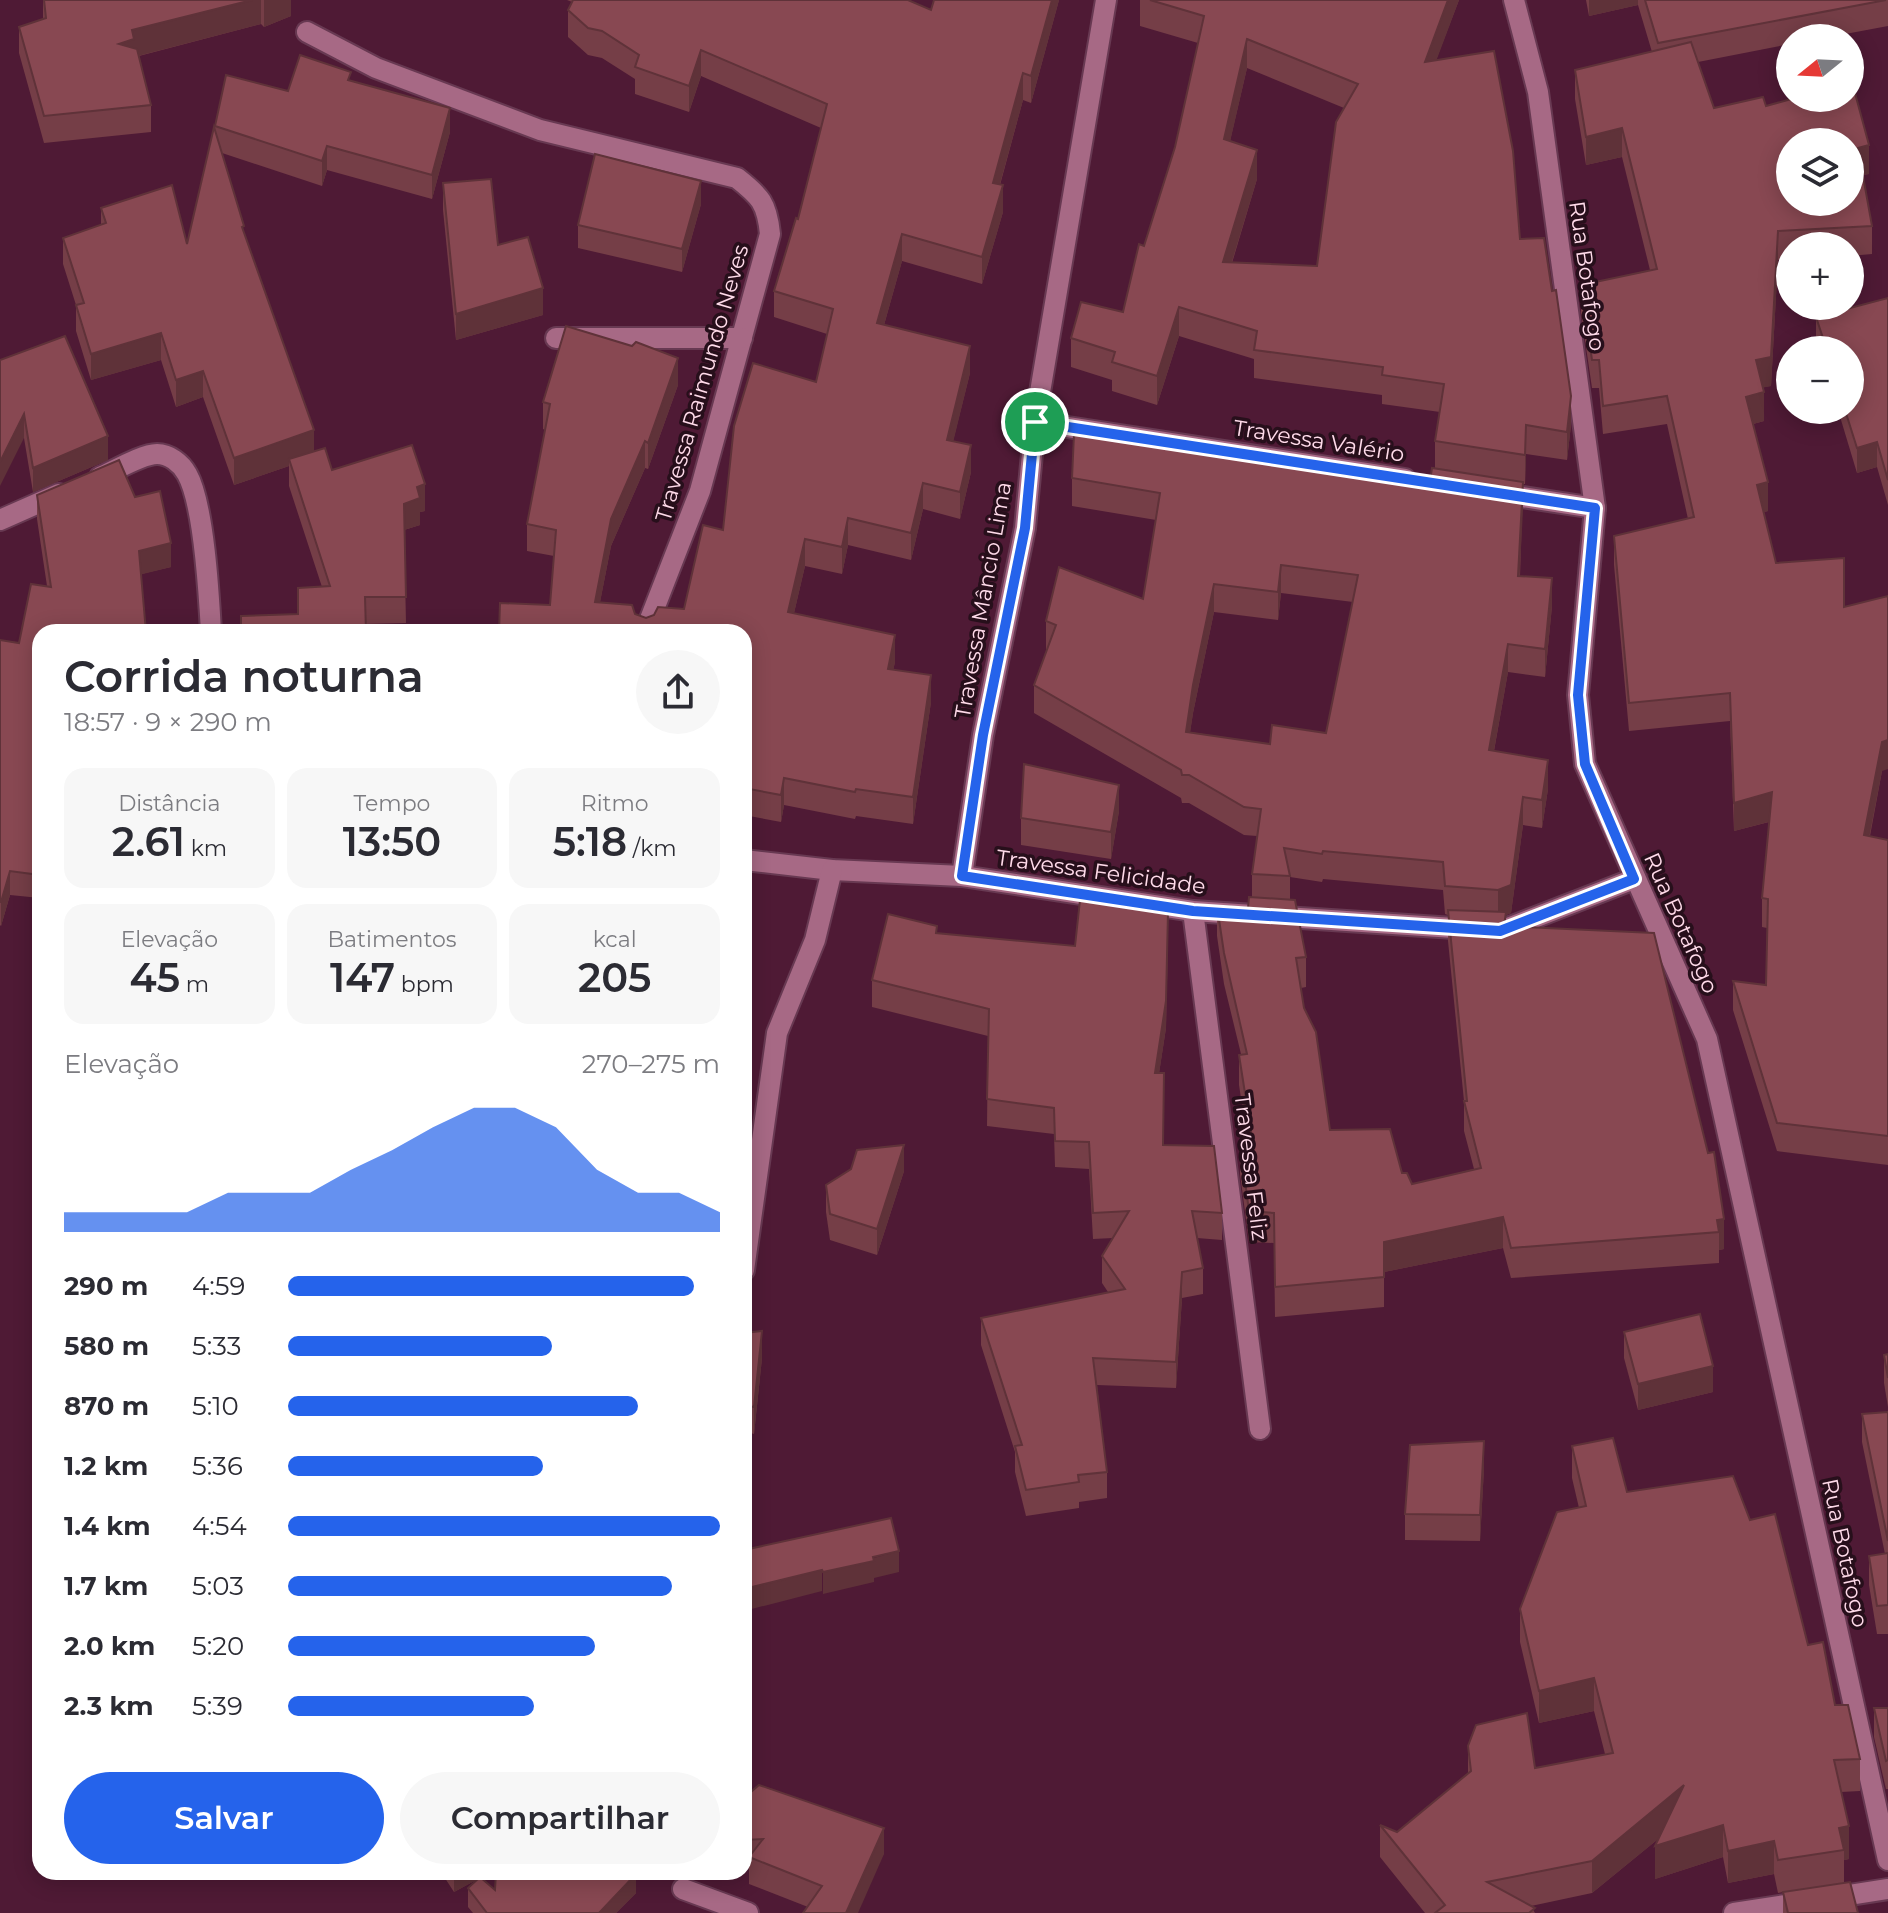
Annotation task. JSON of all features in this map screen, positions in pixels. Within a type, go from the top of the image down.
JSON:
[{"type":"street","name":"Travessa Mâncio Lima","points":[[962,876],[983,735],[1025,528],[1035,422],[1106,0]]},
{"type":"street","name":"Rua Botafogo","points":[[1514,0],[1538,92],[1595,508],[1578,695],[1585,764],[1707,1039],[1888,1860]]},
{"type":"street","name":"Travessa Raimundo Neves","points":[[307,32],[376,68],[540,130],[737,178],[757,194],[768,211],[770,234],[700,491],[648,624]]},
{"type":"street","points":[[556,338],[742,338]]},
{"type":"street","name":"Travessa Valério","points":[[1035,422],[1424,482]]},
{"type":"street","points":[[0,520],[156,454],[173,458],[186,473],[195,496],[211,624]]},
{"type":"street","points":[[1470,489],[1595,508]]},
{"type":"street","name":"Travessa Felicidade","points":[[752,861],[832,870],[962,876],[1193,911],[1500,931],[1634,879]]},
{"type":"street","points":[[752,1213],[777,1033],[815,940],[832,870]]},
{"type":"street","name":"Travessa Feliz","points":[[1193,911],[1260,1429]]},
{"type":"street","points":[[683,1889],[748,1913]]},
{"type":"street","points":[[1734,1913],[1888,1889]]},
{"type":"building","points":[[44,0],[252,0],[132,30],[134,39],[119,44],[137,49],[151,105],[44,116],[19,27],[46,18]]},
{"type":"building","points":[[573,0],[908,0],[931,10],[934,0],[1052,0],[1031,76],[1023,73],[993,183],[1003,185],[982,257],[902,234],[877,323],[970,346],[947,440],[971,445],[960,492],[923,483],[911,533],[848,518],[842,547],[805,539],[788,612],[895,635],[888,669],[931,675],[913,797],[856,789],[855,792],[784,778],[781,795],[752,790],[752,624],[499,624],[500,603],[550,605],[556,530],[527,524],[550,404],[543,402],[566,326],[632,346],[636,342],[678,358],[648,443],[645,441],[611,519],[595,602],[632,605],[635,614],[646,618],[654,615],[658,607],[684,609],[703,525],[723,530],[734,426],[753,363],[816,382],[833,309],[774,291],[798,219],[827,104],[701,50],[689,86],[635,67],[639,55],[602,31],[588,28],[568,10]]},
{"type":"building","points":[[1150,0],[1448,0],[1425,62],[1494,51],[1513,151],[1520,239],[1544,238],[1552,291],[1556,290],[1571,396],[1567,432],[1526,425],[1525,455],[1435,441],[1444,384],[1382,375],[1383,367],[1254,350],[1257,331],[1179,307],[1157,376],[1112,362],[1115,352],[1071,338],[1081,302],[1123,312],[1139,244],[1144,246],[1175,147],[1204,16]],"holes":[[[1247,39],[1358,84],[1336,122],[1317,266],[1223,262],[1257,150],[1224,139]]]},
{"type":"building","points":[[1645,0],[1886,0],[1658,43]]},
{"type":"building","points":[[1691,42],[1714,108],[1763,97],[1766,106],[1776,103],[1776,112],[1860,112],[1869,145],[1864,146],[1864,128],[1776,128],[1776,216],[1864,216],[1864,181],[1872,226],[1776,232],[1771,357],[1756,360],[1764,392],[1746,397],[1768,482],[1757,485],[1776,563],[1844,558],[1844,607],[1888,596],[1888,740],[1882,742],[1864,835],[1888,840],[1888,1136],[1777,1123],[1733,981],[1766,985],[1768,899],[1762,898],[1772,792],[1734,803],[1730,693],[1629,703],[1614,536],[1694,517],[1667,396],[1603,406],[1599,360],[1592,360],[1581,285],[1657,269],[1622,128],[1586,137],[1575,70]]},
{"type":"building","points":[[300,55],[351,72],[348,80],[450,108],[432,175],[327,146],[322,161],[215,126],[226,75],[288,91]]},
{"type":"building","points":[[214,127],[242,227],[314,430],[234,458],[203,371],[176,380],[161,333],[91,354],[76,305],[84,303],[63,238],[106,223],[101,208],[172,185],[187,244]]},
{"type":"building","points":[[595,154],[701,181],[682,249],[578,225]]},
{"type":"building","points":[[491,179],[498,245],[528,237],[543,288],[456,314],[443,183]]},
{"type":"building","points":[[1888,298],[1888,480],[1877,442],[1857,448],[1849,424],[1864,424],[1864,336],[1822,336],[1817,320],[1864,320],[1864,304]]},
{"type":"building","points":[[65,336],[108,436],[33,468],[24,414],[0,462],[0,360]]},
{"type":"building","points":[[1074,434],[1157,443],[1377,479],[1378,472],[1430,481],[1432,468],[1523,482],[1518,576],[1552,578],[1545,649],[1508,644],[1489,750],[1548,760],[1542,800],[1523,797],[1511,885],[1498,890],[1445,886],[1443,862],[1323,851],[1322,854],[1284,848],[1290,876],[1252,874],[1261,809],[1244,807],[1189,775],[1182,775],[1181,770],[1034,685],[1056,625],[1046,621],[1059,567],[1143,599],[1160,493],[1072,478]],"holes":[[[1281,565],[1358,575],[1326,733],[1272,725],[1270,744],[1186,732],[1214,584],[1278,592]]]},
{"type":"building","points":[[412,445],[425,484],[417,487],[420,498],[404,504],[406,597],[365,597],[366,624],[241,624],[241,616],[298,614],[298,588],[330,586],[289,459],[325,448],[332,470]]},
{"type":"building","points":[[119,460],[135,497],[160,491],[171,543],[139,551],[145,624],[32,624],[32,874],[10,871],[0,902],[0,640],[19,643],[31,584],[51,587],[37,495]]},
{"type":"building","points":[[1024,764],[1119,785],[1111,832],[1021,818]]},
{"type":"building","points":[[1081,891],[1168,912],[1166,1001],[1155,1073],[1164,1073],[1163,1145],[1214,1146],[1222,1213],[1192,1211],[1203,1268],[1182,1272],[1176,1362],[1093,1358],[1107,1472],[1078,1475],[1079,1482],[1026,1490],[1015,1446],[1022,1445],[981,1318],[1125,1289],[1102,1256],[1129,1211],[1093,1213],[1089,1142],[1055,1141],[1054,1108],[987,1099],[989,1009],[872,980],[888,914],[937,926],[936,933],[1075,946]]},
{"type":"building","points":[[1249,897],[1295,900],[1306,957],[1296,958],[1304,1008],[1316,1032],[1330,1130],[1390,1129],[1402,1173],[1407,1173],[1412,1184],[1481,1168],[1464,1101],[1467,1101],[1448,910],[1506,912],[1504,926],[1654,933],[1708,1153],[1714,1152],[1724,1219],[1717,1220],[1719,1232],[1511,1248],[1503,1217],[1384,1242],[1384,1277],[1275,1287],[1274,1213],[1249,1211],[1240,1144],[1253,1144],[1239,1055],[1247,1054],[1224,953],[1217,906],[1248,908]]},
{"type":"building","points":[[904,1145],[877,1229],[830,1214],[826,1185],[851,1169],[857,1150]]},
{"type":"building","points":[[1700,1314],[1713,1366],[1638,1384],[1624,1332]]},
{"type":"building","points":[[762,1331],[754,1407],[752,1407],[752,1332]]},
{"type":"building","points":[[1888,1354],[1888,1378],[1884,1355]]},
{"type":"building","points":[[1888,1412],[1888,1541],[1862,1414]]},
{"type":"building","points":[[1613,1438],[1627,1492],[1733,1476],[1750,1520],[1775,1514],[1808,1645],[1823,1642],[1835,1705],[1848,1705],[1860,1759],[1834,1760],[1849,1826],[1839,1828],[1844,1850],[1778,1860],[1774,1841],[1728,1851],[1723,1825],[1655,1846],[1684,1785],[1592,1861],[1487,1882],[1535,1908],[1529,1913],[1435,1913],[1445,1905],[1380,1825],[1397,1832],[1471,1771],[1468,1746],[1476,1725],[1527,1713],[1535,1768],[1613,1753],[1594,1678],[1539,1691],[1520,1609],[1557,1512],[1586,1506],[1572,1446]]},
{"type":"building","points":[[1484,1441],[1480,1515],[1405,1514],[1410,1445]]},
{"type":"building","points":[[891,1518],[899,1551],[873,1557],[874,1561],[752,1587],[752,1548]]},
{"type":"building","points":[[1888,1553],[1888,1605],[1877,1606],[1869,1556]]},
{"type":"building","points":[[1874,1708],[1888,1708],[1886,1761]]},
{"type":"building","points":[[759,1785],[884,1828],[846,1913],[803,1913],[822,1886],[752,1858],[752,1853],[763,1839],[752,1840],[752,1791]]},
{"type":"building","points":[[477,1880],[483,1880],[495,1890],[496,1880],[630,1880],[599,1913],[487,1913],[468,1888]]},
{"type":"building","points":[[1850,1882],[1858,1913],[1788,1913],[1783,1892]]},
{"type":"route","points":[[1035,422],[1595,508],[1578,695],[1585,764],[1634,879],[1500,931],[1193,911],[962,876],[983,735],[1025,528],[1035,422]]}]
